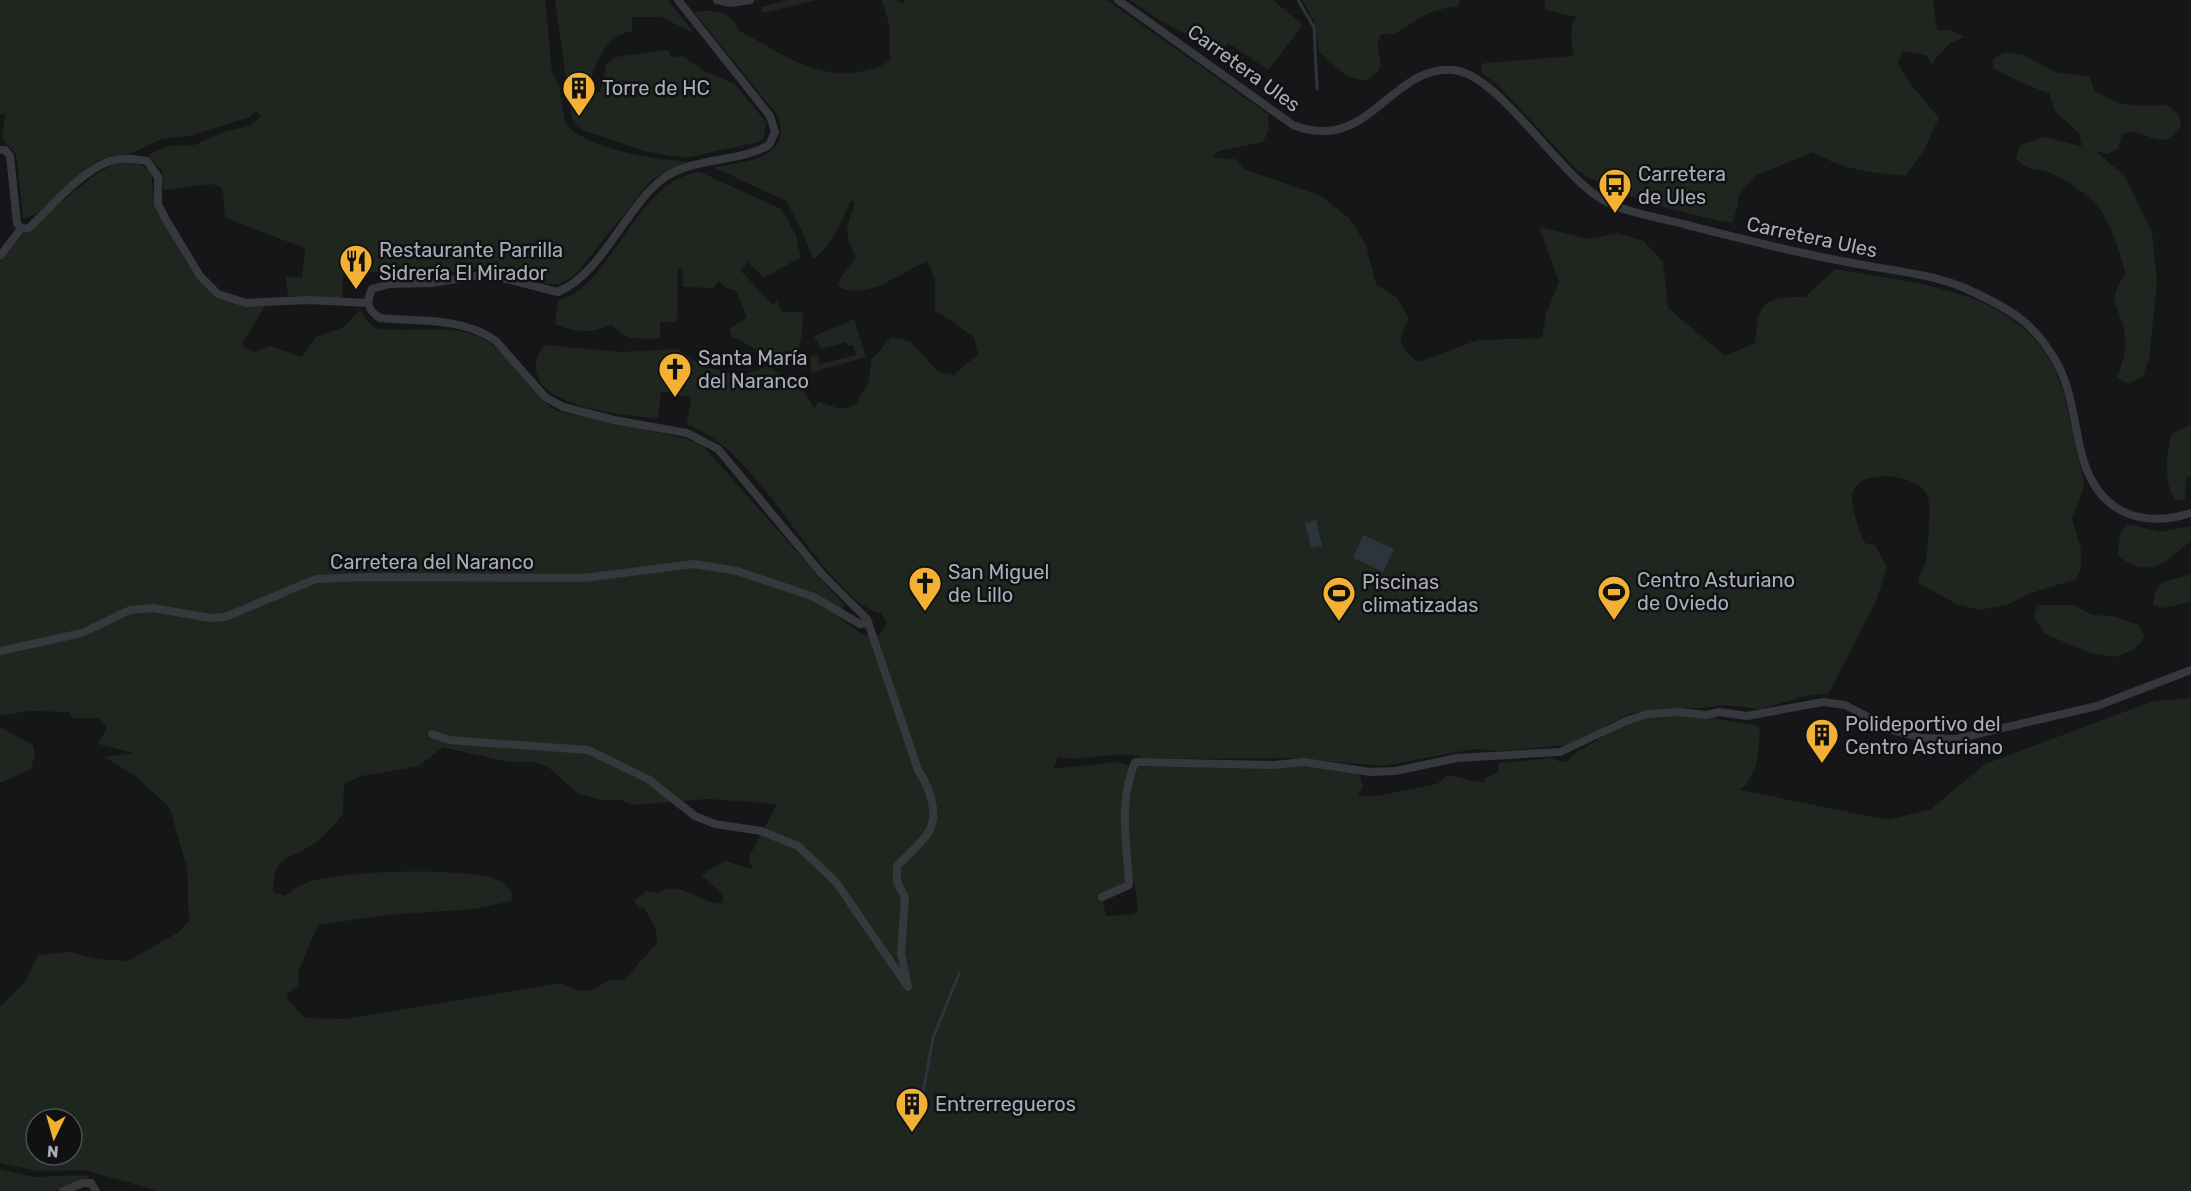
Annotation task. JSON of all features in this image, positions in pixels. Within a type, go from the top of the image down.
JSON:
[{"type":"street","points":[[432,734],[449,740],[588,750],[648,779],[695,816],[715,824],[761,831],[798,846],[836,882],[908,987],[901,953],[905,898],[897,881],[897,866],[931,828],[933,809],[926,783],[918,770],[894,705],[875,639],[866,617],[822,574],[729,461],[710,443],[687,433],[614,420],[563,407],[545,397],[488,335],[457,324],[380,318],[370,310],[368,303],[372,289],[380,286],[432,283],[481,274],[558,292],[583,276],[645,196],[672,172],[754,152],[769,145],[775,132],[770,116],[678,0]]},
{"type":"street","points":[[717,0],[731,3],[750,0]]},
{"type":"street","name":"Carretera Ules","points":[[1118,0],[1293,125],[1304,129],[1315,132],[1338,131],[1361,120],[1415,80],[1437,71],[1455,70],[1472,75],[1494,90],[1562,163],[1604,201],[1641,213],[1791,251],[1937,280],[1962,287],[2004,306],[2024,319],[2042,340],[2059,366],[2068,388],[2084,462],[2103,496],[2121,511],[2142,518],[2169,518],[2191,513]]},
{"type":"street","points":[[0,150],[5,150],[10,156],[17,223],[21,230]]},
{"type":"street","points":[[0,256],[21,230],[29,228],[91,172],[110,161],[126,158],[147,161],[158,177],[158,204],[165,218],[200,276],[218,294],[246,303],[307,300],[368,303]]},
{"type":"street","name":"Carretera del Naranco","points":[[0,651],[82,633],[130,610],[153,608],[210,618],[225,617],[316,579],[368,577],[584,578],[694,564],[737,570],[814,597],[860,624],[867,622]]},
{"type":"street","points":[[1102,897],[1129,885],[1123,823],[1126,785],[1135,762],[1273,765],[1304,762],[1371,772],[1395,771],[1457,758],[1560,752],[1626,721],[1647,714],[1678,712],[1707,715],[1719,712],[1747,716],[1823,702],[1845,705],[1895,731],[1922,738],[1956,739],[2097,706],[2191,670]]},
{"type":"street","points":[[63,1191],[83,1183],[91,1183],[96,1191]]},
{"type":"shaded area","points":[[0,0],[545,0],[552,72],[559,86],[565,123],[589,140],[622,152],[687,162],[652,179],[579,270],[571,278],[559,284],[548,284],[492,265],[456,272],[371,272],[371,262],[344,260],[342,300],[288,296],[286,277],[302,278],[305,248],[225,218],[223,192],[220,186],[210,184],[163,190],[162,171],[148,155],[167,146],[194,145],[224,132],[250,126],[261,117],[256,111],[250,117],[189,136],[161,139],[132,153],[98,160],[36,214],[23,219],[17,160],[15,153],[2,139],[5,113],[0,115]]},
{"type":"shaded area","points":[[555,0],[668,0],[694,33],[661,17],[632,17],[632,31],[614,39],[601,54],[588,92],[600,92],[607,63],[615,57],[668,50],[671,57],[683,56],[702,70],[735,84],[766,122],[764,138],[758,142],[686,158],[647,152],[583,130],[575,123],[571,114]]},
{"type":"shaded area","points":[[789,0],[816,0],[762,13],[761,7]]},
{"type":"shaded area","points":[[882,0],[896,0],[904,4],[903,0],[1107,0],[1268,114],[1269,129],[1263,142],[1219,151],[1212,158],[1235,159],[1244,169],[1321,196],[1350,219],[1366,245],[1376,284],[1397,298],[1409,318],[1402,333],[1401,343],[1418,362],[1478,340],[1542,338],[1546,314],[1559,282],[1539,227],[1589,239],[1617,233],[1644,241],[1663,262],[1668,308],[1725,356],[1755,343],[1758,318],[1762,308],[1767,304],[1778,298],[1805,297],[1835,269],[1928,285],[1960,294],[1989,306],[2015,322],[2038,343],[2055,370],[2068,409],[2084,487],[2072,518],[2081,550],[2081,569],[2076,579],[2026,595],[2010,604],[1980,610],[1956,604],[1918,583],[1927,556],[1929,502],[1923,489],[1901,478],[1875,477],[1864,480],[1856,486],[1852,503],[1864,541],[1866,544],[1875,545],[1887,567],[1876,601],[1829,693],[1810,695],[1760,709],[1723,705],[1657,709],[1629,714],[1567,745],[1501,751],[1474,749],[1383,766],[1291,758],[1145,759],[1126,754],[1080,758],[1058,757],[1053,769],[1117,762],[1137,767],[1312,766],[1359,772],[1363,788],[1357,796],[1377,796],[1437,784],[1448,775],[1484,783],[1485,778],[1498,772],[1499,763],[1552,758],[1561,762],[1569,761],[1572,755],[1614,730],[1635,721],[1668,716],[1702,717],[1752,724],[1760,728],[1754,770],[1740,790],[1888,820],[1931,809],[1985,764],[2153,701],[2191,698],[2191,1191],[158,1191],[85,1170],[36,1171],[0,1163],[0,1007],[25,982],[38,955],[69,952],[98,959],[128,961],[179,932],[189,921],[187,868],[170,808],[135,776],[105,757],[133,753],[98,744],[106,729],[100,718],[73,718],[69,712],[28,711],[0,716],[0,262],[25,232],[93,176],[116,163],[138,163],[151,172],[154,200],[187,263],[205,286],[266,305],[241,345],[253,352],[271,346],[302,357],[316,337],[344,327],[360,310],[369,323],[376,328],[440,329],[477,336],[499,350],[536,393],[557,411],[688,439],[704,447],[844,605],[839,618],[863,635],[880,635],[887,622],[881,613],[863,605],[838,582],[750,472],[731,453],[710,436],[687,424],[691,397],[679,395],[679,392],[661,392],[658,419],[607,412],[568,401],[552,393],[541,382],[536,362],[546,345],[620,352],[677,349],[702,366],[742,376],[767,366],[802,388],[814,408],[819,402],[840,409],[855,405],[868,384],[872,359],[891,337],[910,341],[938,372],[954,375],[978,354],[974,337],[935,310],[935,280],[928,261],[877,287],[855,291],[843,289],[838,284],[856,257],[849,242],[847,230],[855,203],[851,200],[831,240],[813,259],[802,231],[786,201],[713,167],[762,156],[772,150],[778,142],[781,131],[778,116],[694,12],[715,11],[726,15],[738,30],[775,51],[811,67],[830,72],[849,73],[869,70],[890,61],[889,24]],"holes":[[[443,747],[508,762],[534,762],[547,766],[578,794],[602,800],[621,800],[632,805],[708,799],[777,804],[749,857],[752,869],[725,861],[702,876],[723,895],[723,903],[715,903],[674,889],[666,889],[658,893],[646,891],[634,901],[639,907],[644,908],[656,929],[657,943],[624,980],[607,982],[596,988],[582,991],[561,983],[345,1019],[305,1018],[287,999],[288,994],[299,985],[298,972],[318,925],[385,915],[475,909],[511,901],[513,892],[503,882],[482,876],[459,873],[404,872],[326,878],[299,886],[285,896],[273,892],[276,870],[280,863],[307,848],[330,829],[343,814],[344,784],[362,776],[419,766]],[[1134,881],[1138,909],[1134,914],[1106,916],[1102,897]]]},
{"type":"shaded area","points":[[1130,0],[1273,0],[1303,25],[1268,70],[1228,43],[1222,53],[1161,21]]},
{"type":"shaded area","points":[[1302,0],[1461,0],[1458,7],[1431,12],[1395,34],[1381,34],[1378,49],[1381,65],[1374,75],[1365,81],[1346,76],[1319,52],[1314,21]]},
{"type":"shaded area","points":[[1545,0],[1933,0],[1937,30],[1951,30],[1964,37],[1949,44],[1931,64],[1926,55],[1903,51],[1898,63],[1908,81],[1939,118],[1924,150],[1906,176],[1847,167],[1813,152],[1755,176],[1738,196],[1738,206],[1732,223],[1652,204],[1613,189],[1577,170],[1498,85],[1482,73],[1481,65],[1485,63],[1574,56],[1571,36],[1576,17],[1545,10]]},
{"type":"shaded area","points":[[2004,52],[2023,55],[2055,72],[2090,77],[2094,90],[2112,100],[2129,105],[2167,105],[2179,114],[2181,126],[2166,139],[2160,140],[2131,132],[2122,134],[2118,149],[2107,154],[2095,151],[2124,175],[2152,232],[2157,281],[2149,359],[2143,376],[2128,384],[2117,377],[2124,355],[2125,340],[2122,321],[2115,301],[2119,285],[2126,274],[2110,226],[2095,203],[2084,193],[2053,174],[2030,168],[2016,159],[2020,145],[2043,137],[2082,146],[2079,133],[2055,111],[2049,93],[1993,68],[1993,59]]},
{"type":"shaded area","points":[[700,172],[781,209],[795,233],[801,257],[764,278],[748,262],[740,270],[773,305],[777,301],[782,312],[803,312],[799,347],[791,361],[784,363],[775,361],[732,337],[729,329],[747,318],[736,291],[726,288],[718,281],[714,288],[683,287],[683,269],[678,269],[677,322],[660,322],[660,339],[629,338],[611,325],[583,331],[555,324],[558,300],[577,292],[593,277],[640,213],[658,194],[677,179]]},
{"type":"shaded area","points":[[854,319],[866,357],[811,373],[811,356],[817,354],[820,364],[856,355],[853,345],[847,346],[846,342],[821,349],[814,336]]},
{"type":"shaded area","points":[[2191,424],[2191,475],[2186,479],[2185,499],[2177,501],[2169,487],[2168,450],[2172,434]]},
{"type":"shaded area","points":[[1316,520],[1322,546],[1311,548],[1305,523]]},
{"type":"shaded area","points":[[2129,524],[2160,532],[2191,526],[2191,540],[2157,566],[2138,567],[2118,555],[2120,533]]},
{"type":"shaded area","points":[[1363,535],[1394,549],[1383,572],[1353,558]]},
{"type":"shaded area","points":[[2191,574],[2191,602],[2164,608],[2153,605],[2154,596],[2160,585]]},
{"type":"shaded area","points":[[2037,605],[2074,605],[2092,615],[2113,616],[2139,625],[2145,637],[2134,650],[2114,657],[2091,653],[2045,634],[2034,617]]},
{"type":"shaded area","points":[[0,727],[33,745],[35,753],[31,769],[0,783]]},
{"type":"shaded area","points":[[0,1169],[34,1177],[84,1175],[90,1177],[54,1191],[0,1191]]},
{"type":"waterway","points":[[1298,0],[1314,27],[1317,89]]},
{"type":"waterway","points":[[923,1092],[933,1038],[959,974]]},
{"type":"place","name":"Torre de HC","points":[[579,117]]},
{"type":"place","name":"Carretera de Ules","points":[[1615,214]]},
{"type":"place","name":"Restaurante Parrilla Sidrería El Mirador","points":[[356,290]]},
{"type":"place","name":"Santa María del Naranco","points":[[675,398]]},
{"type":"place","name":"San Miguel de Lillo","points":[[925,612]]},
{"type":"place","name":"Centro Asturiano de Oviedo","points":[[1614,621]]},
{"type":"place","name":"Piscinas climatizadas","points":[[1339,622]]},
{"type":"place","name":"Polideportivo del Centro Asturiano","points":[[1822,764]]},
{"type":"place","name":"Entrerregueros","points":[[912,1133]]}]
